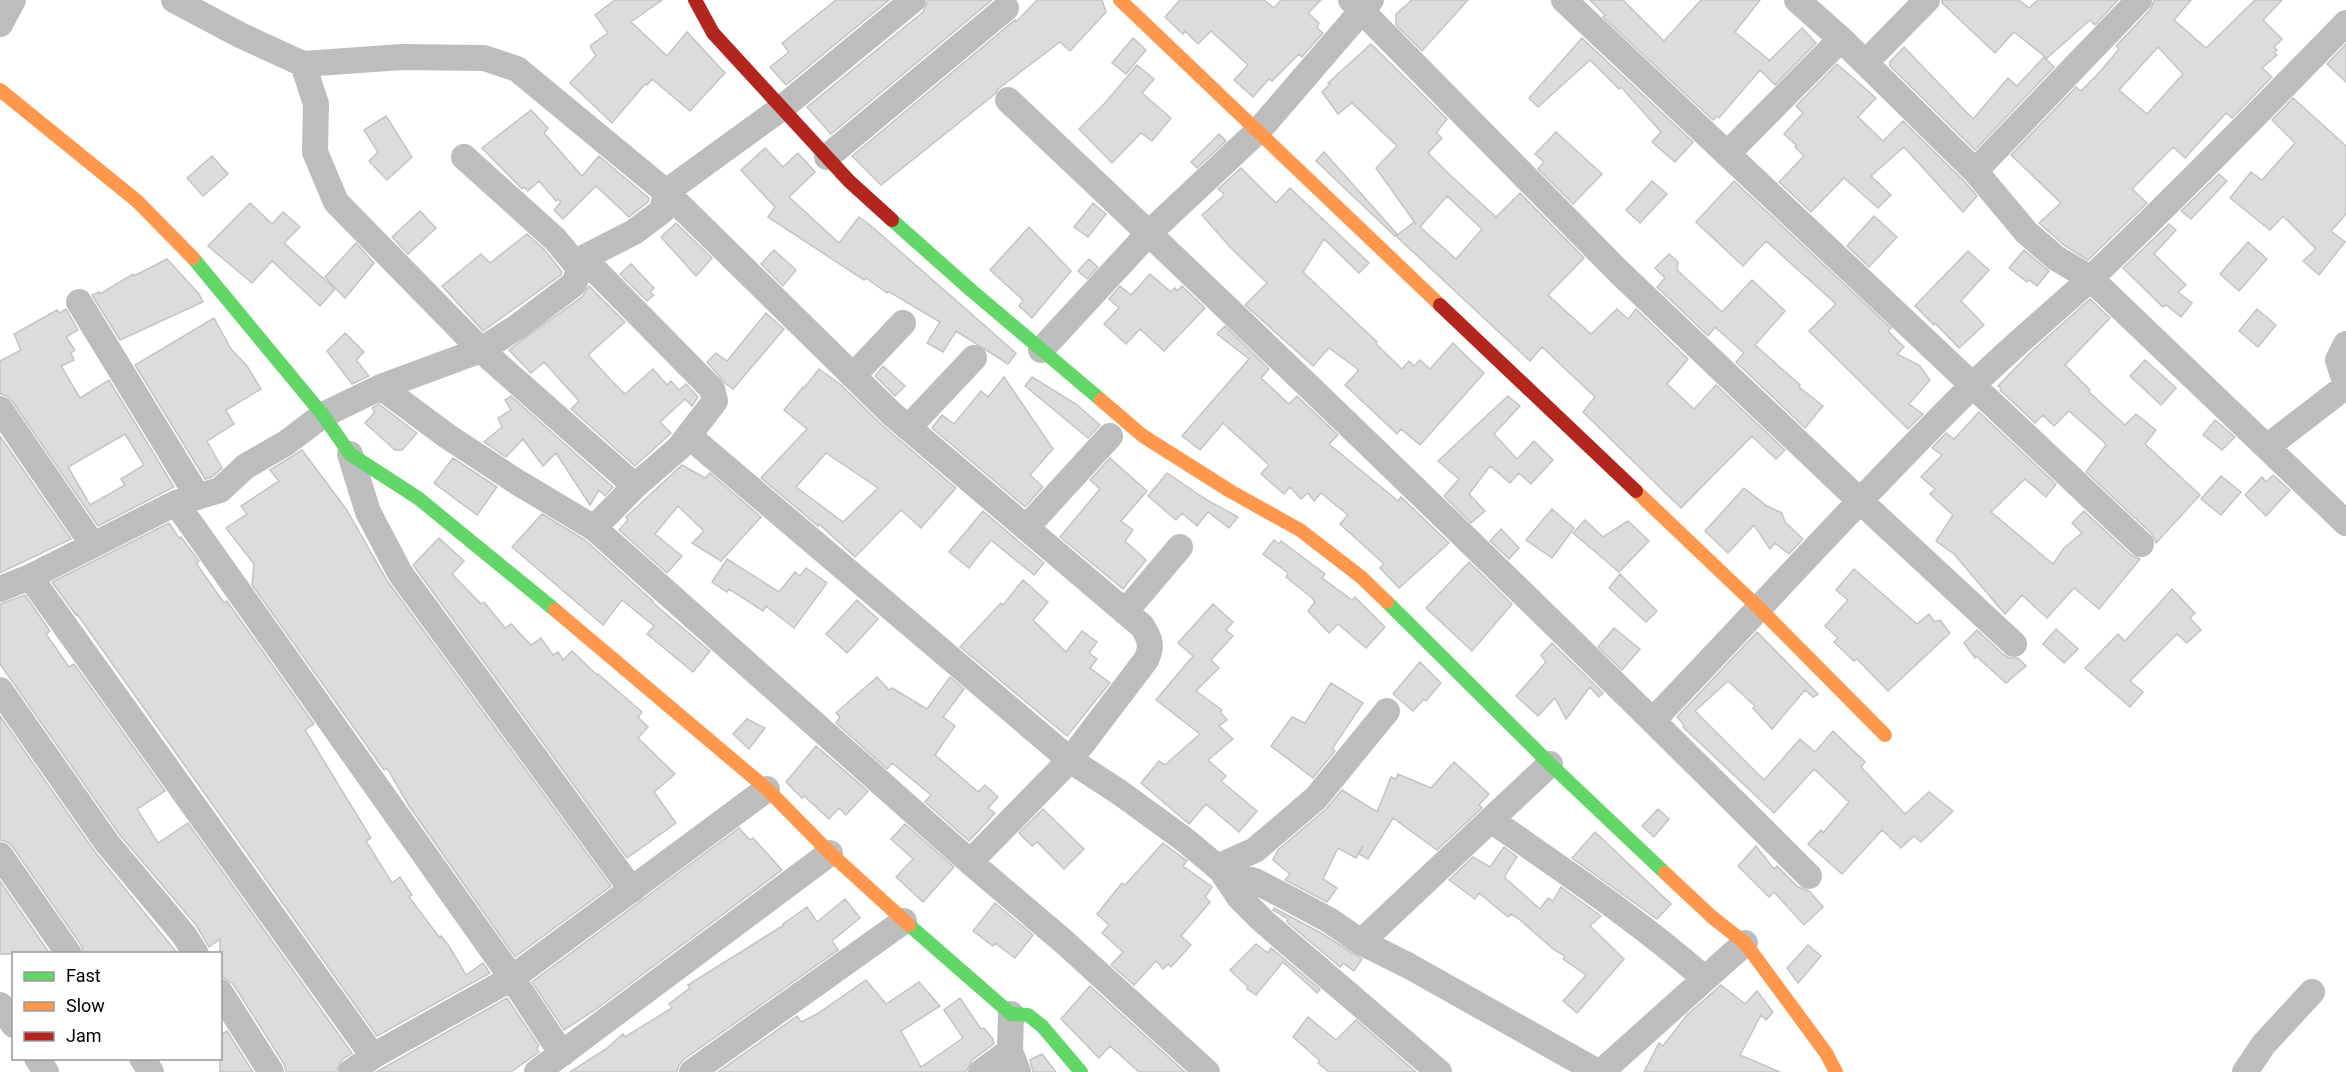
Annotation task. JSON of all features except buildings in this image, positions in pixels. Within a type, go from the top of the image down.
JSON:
[{"type":"street","points":[[0,24],[13,0]]},
{"type":"street","points":[[174,0],[240,35],[303,64],[402,57],[484,58],[517,69],[666,192],[908,428],[1146,632],[1150,651],[1070,760],[970,861]]},
{"type":"street","points":[[695,0],[713,33],[849,181],[1041,350],[1143,436],[1230,491],[1300,530],[1361,577],[1550,764],[1712,917],[1746,943],[1825,1066]]},
{"type":"street","points":[[0,589],[30,577],[187,500],[220,490],[246,466],[286,443],[323,415],[381,387],[481,350],[517,327],[574,284],[581,263],[634,232],[662,211],[666,192],[783,107],[913,0]]},
{"type":"street","points":[[1120,0],[1760,609],[1885,735]]},
{"type":"street","points":[[1564,0],[2141,544]]},
{"type":"street","points":[[1797,0],[1841,39],[1975,171],[2026,232],[2056,258],[2090,279],[2346,523]]},
{"type":"street","points":[[1865,63],[1927,0]]},
{"type":"street","points":[[1975,171],[2139,0]]},
{"type":"street","points":[[1041,350],[1149,233],[1258,130],[1362,3],[1619,272],[2014,644]]},
{"type":"street","points":[[827,157],[1006,8]]},
{"type":"street","points":[[1653,720],[1760,609],[1859,500],[1973,385],[2090,279],[2249,123],[2346,23]]},
{"type":"street","points":[[1727,154],[1841,39]]},
{"type":"street","points":[[303,64],[316,104],[315,152],[336,202],[481,350],[635,486]]},
{"type":"street","points":[[2,90],[137,201],[194,259],[323,415],[350,454],[368,512],[400,573],[632,890]]},
{"type":"street","points":[[1008,100],[1149,233],[1653,720],[1809,876]]},
{"type":"street","points":[[464,157],[555,238],[712,389],[715,401],[690,437],[670,458],[635,486],[594,528]]},
{"type":"street","points":[[79,302],[187,500],[513,978],[562,1054]]},
{"type":"street","points":[[853,376],[903,323]]},
{"type":"street","points":[[2267,447],[2346,385],[2338,360],[2346,344]]},
{"type":"street","points":[[908,428],[974,358]]},
{"type":"street","points":[[381,387],[457,443],[594,528],[1063,941],[1208,1072]]},
{"type":"street","points":[[0,409],[93,545]]},
{"type":"street","points":[[1026,528],[1110,436]]},
{"type":"street","points":[[690,437],[1070,760],[1119,792],[1219,868],[1239,897],[1263,921],[1439,1072]]},
{"type":"street","points":[[350,454],[418,498],[497,561],[766,789],[830,853],[904,921],[1011,1014],[1028,1015],[1042,1026],[1081,1072]]},
{"type":"street","points":[[1125,612],[1180,547]]},
{"type":"street","points":[[30,577],[373,1056]]},
{"type":"street","points":[[0,690],[107,843],[184,935],[195,952]]},
{"type":"street","points":[[1219,868],[1256,850],[1316,798],[1387,711]]},
{"type":"street","points":[[1362,942],[1550,764]]},
{"type":"street","points":[[351,1072],[373,1056],[513,978],[766,789]]},
{"type":"street","points":[[1491,820],[1627,916],[1669,948],[1705,980]]},
{"type":"street","points":[[537,1072],[830,853]]},
{"type":"street","points":[[0,855],[68,952]]},
{"type":"street","points":[[1219,868],[1282,894],[1329,920],[1362,942],[1600,1072],[1746,943]]},
{"type":"street","points":[[692,1072],[904,921]]},
{"type":"street","points":[[2245,1072],[2264,1044],[2312,992]]},
{"type":"street","points":[[222,995],[271,1072]]},
{"type":"street","points":[[0,1005],[12,1022]]},
{"type":"street","points":[[981,1072],[1014,1062],[1011,1014]]},
{"type":"traffic: fast","points":[[892,220],[1101,400]]},
{"type":"traffic: fast","points":[[193,258],[323,415],[350,454],[418,498],[555,610]]},
{"type":"traffic: fast","points":[[1387,602],[1550,764],[1665,873]]},
{"type":"traffic: fast","points":[[909,925],[1011,1014],[1028,1015],[1042,1026],[1081,1072]]},
{"type":"traffic: slow","points":[[1120,0],[1440,305]]},
{"type":"traffic: slow","points":[[0,90],[137,201],[193,258]]},
{"type":"traffic: slow","points":[[1101,400],[1143,436],[1230,491],[1300,530],[1361,577],[1387,602]]},
{"type":"traffic: slow","points":[[1636,491],[1760,609],[1885,735]]},
{"type":"traffic: slow","points":[[555,610],[767,789],[830,853],[909,925]]},
{"type":"traffic: slow","points":[[1665,873],[1712,917],[1745,943],[1826,1053],[1836,1072]]},
{"type":"traffic: jam","points":[[695,0],[713,33],[849,181],[892,220]]},
{"type":"traffic: jam","points":[[1440,305],[1636,491]]}]
